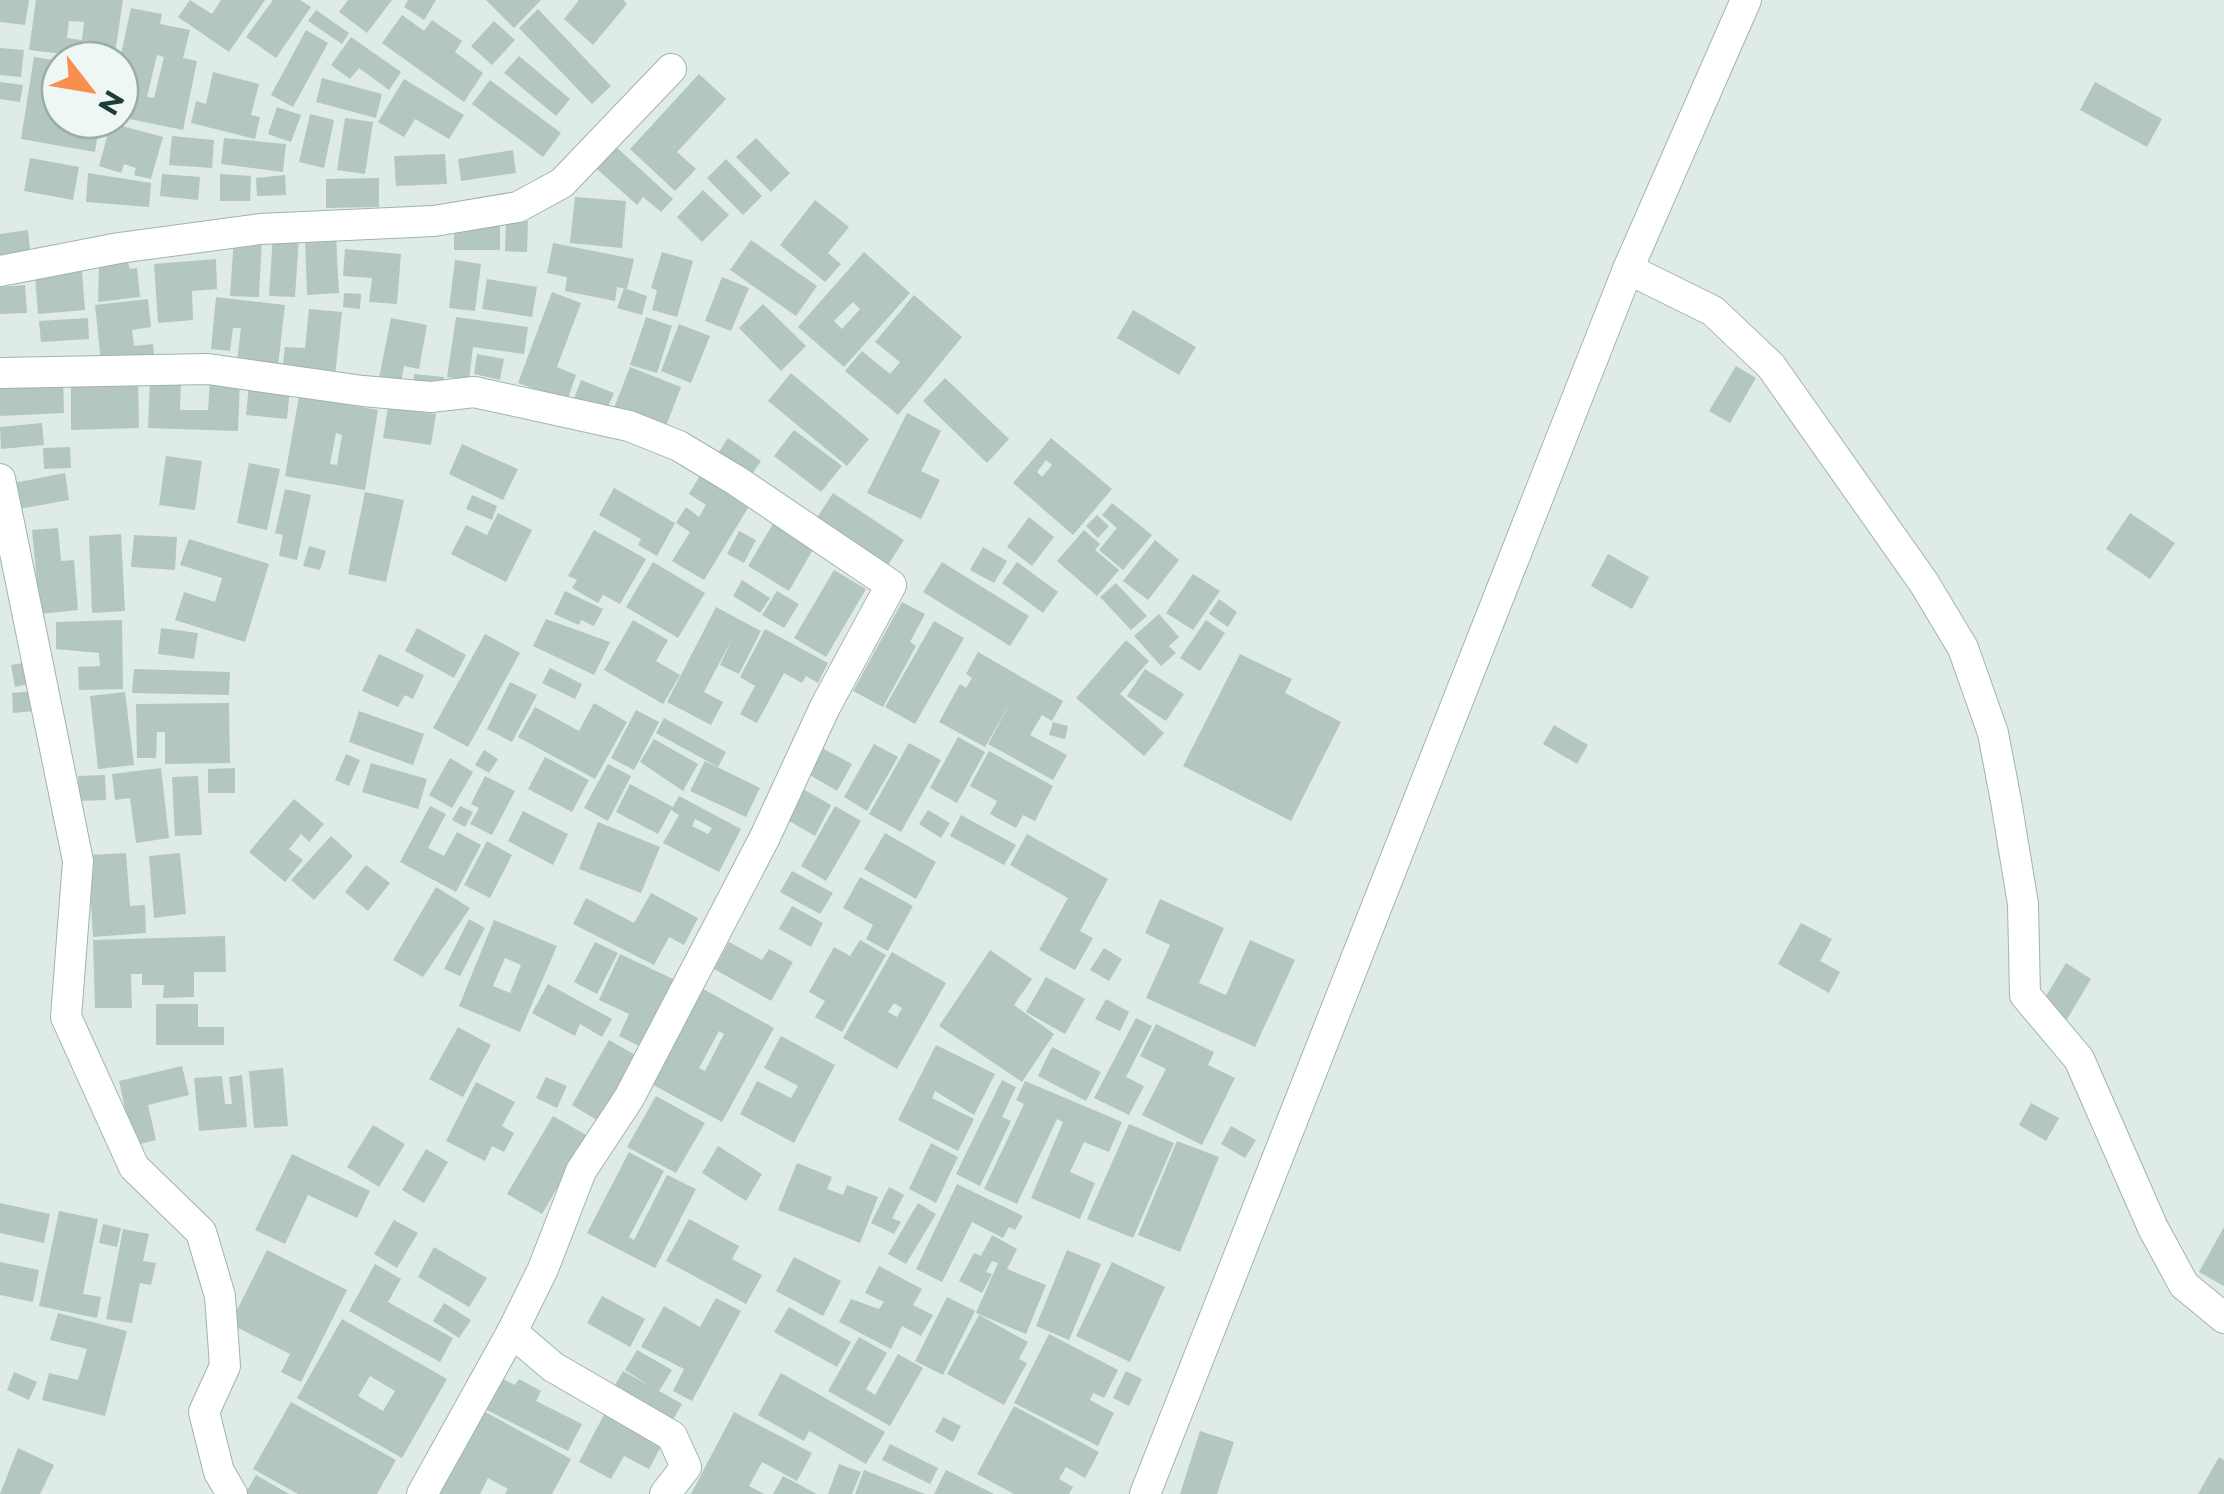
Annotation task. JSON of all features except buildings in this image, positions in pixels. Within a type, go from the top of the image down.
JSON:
[{"type":"street","points":[[1146,1494],[1628,268],[1746,0]]},
{"type":"street","points":[[0,271],[120,248],[260,229],[434,221],[518,207],[562,183],[671,69]]},
{"type":"street","points":[[1628,268],[1713,311],[1771,366],[1924,583],[1964,648],[1992,733],[2006,801],[2023,904],[2025,995],[2079,1059],[2153,1228],[2184,1286],[2224,1318]]},
{"type":"street","points":[[0,373],[208,370],[364,392],[431,397],[474,392],[513,404],[629,426],[679,446],[737,481],[891,585],[825,708],[765,837],[630,1098],[581,1171],[543,1269],[512,1332],[422,1494]]},
{"type":"street","points":[[0,479],[78,861],[66,1017],[134,1167],[201,1232],[220,1296],[225,1366],[204,1412],[220,1472],[232,1494]]},
{"type":"street","points":[[512,1332],[553,1367],[672,1436],[686,1467],[665,1494]]}]
